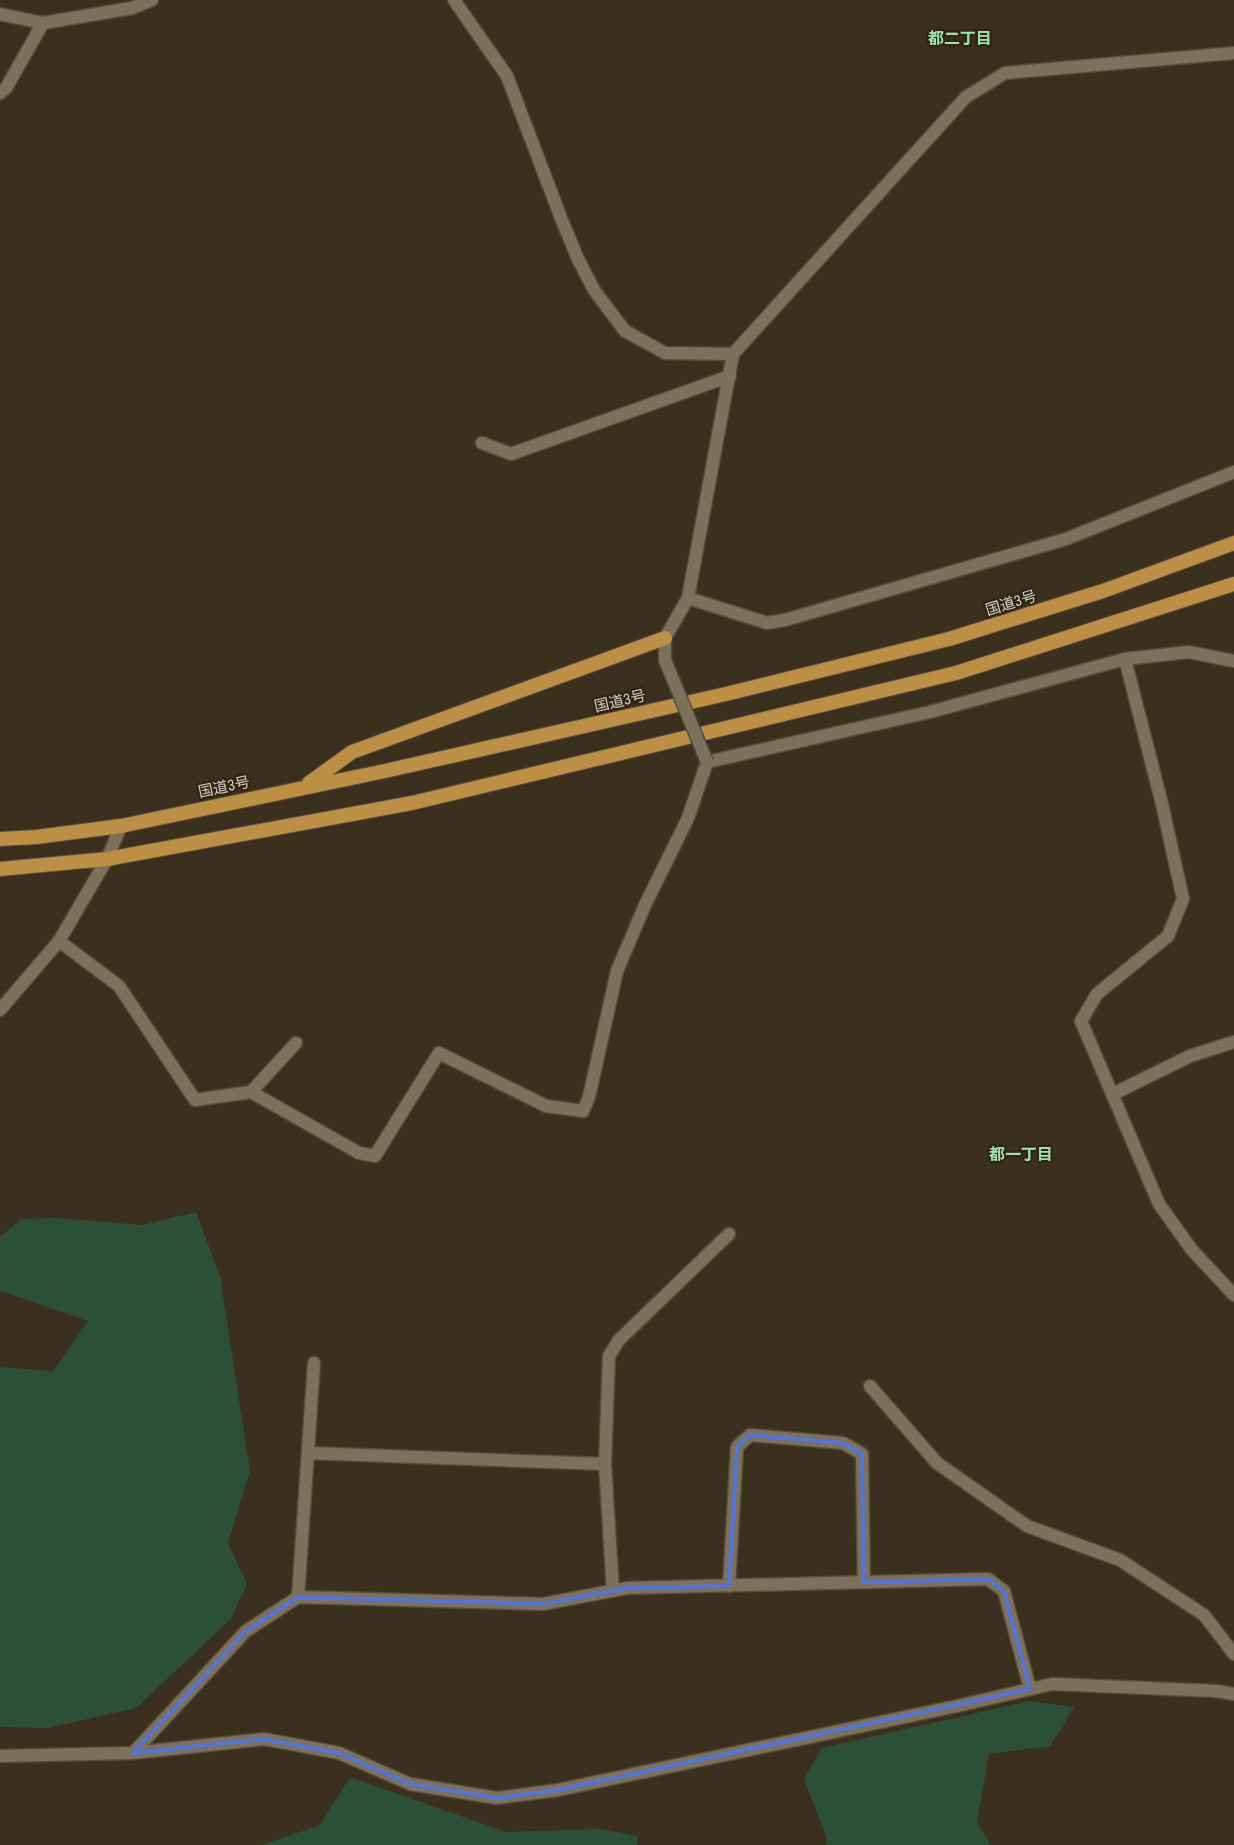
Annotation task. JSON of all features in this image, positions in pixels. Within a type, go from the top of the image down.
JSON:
[{"type":"highway","name":"国道3号","points":[[0,839],[122,826],[385,771],[726,694],[949,639],[1103,591],[1234,544]]},
{"type":"highway","points":[[0,869],[107,859],[412,803],[956,673],[1234,584]]},
{"type":"highway","points":[[304,787],[352,752],[665,638]]},
{"type":"street","points":[[0,14],[43,23],[132,8],[152,0]]},
{"type":"street","points":[[454,0],[507,76],[578,259],[594,290],[625,331],[665,353],[733,354]]},
{"type":"street","points":[[0,93],[6,88],[43,23]]},
{"type":"street","points":[[59,941],[119,986],[195,1100],[251,1092],[359,1153],[375,1156],[439,1053],[546,1106],[583,1112],[590,1097],[617,971],[645,905],[688,818],[707,762],[665,660],[665,638],[688,598],[733,354],[966,97],[1005,73],[1234,53]]},
{"type":"street","points":[[482,443],[511,454],[730,376]]},
{"type":"street","points":[[688,598],[767,623],[785,620],[1066,540],[1234,472]]},
{"type":"street","points":[[707,762],[930,712],[1125,659],[1190,652],[1234,661]]},
{"type":"street","points":[[1125,659],[1162,804],[1182,900],[1168,936],[1097,994],[1081,1021],[1160,1204],[1192,1250],[1234,1295]]},
{"type":"street","points":[[0,1010],[59,941],[107,859],[122,826]]},
{"type":"street","points":[[1113,1094],[1190,1056],[1234,1042]]},
{"type":"street","points":[[251,1092],[296,1043]]},
{"type":"street","points":[[613,1591],[605,1464],[609,1356],[619,1340],[728,1234]]},
{"type":"street","points":[[298,1597],[314,1363]]},
{"type":"street","points":[[870,1386],[938,1463],[1027,1526],[1120,1560],[1204,1615],[1234,1654]]},
{"type":"street","points":[[729,1586],[737,1447],[750,1435],[842,1443],[862,1454],[864,1582]]},
{"type":"street","points":[[308,1453],[605,1464]]},
{"type":"street","points":[[134,1753],[246,1631],[298,1597],[543,1604],[627,1588],[988,1579],[1004,1591],[1030,1689]]},
{"type":"street","points":[[0,1756],[134,1753],[264,1739],[339,1754],[410,1784],[497,1798],[558,1790],[1052,1684],[1216,1691],[1234,1694]]},
{"type":"highlighted area","points":[[750,1435],[843,1443],[862,1454],[864,1582],[988,1579],[1004,1591],[1030,1689],[558,1790],[497,1798],[410,1784],[339,1753],[264,1739],[133,1753],[246,1631],[298,1597],[543,1604],[627,1588],[729,1586],[737,1447]]},
{"type":"green space","points":[[196,1212],[220,1276],[250,1471],[228,1543],[247,1584],[231,1619],[136,1708],[48,1728],[0,1727],[0,1367],[53,1371],[88,1321],[0,1291],[0,1237],[21,1219],[56,1218],[142,1225]]},
{"type":"green space","points":[[1029,1701],[1074,1707],[1050,1746],[989,1754],[977,1822],[991,1845],[826,1845],[826,1836],[804,1779],[822,1748]]},
{"type":"green space","points":[[350,1777],[506,1832],[601,1829],[637,1836],[637,1845],[262,1845],[320,1825]]},
{"type":"district","name":"都二丁目","points":[[960,38]]},
{"type":"district","name":"都一丁目","points":[[1021,1154]]}]
